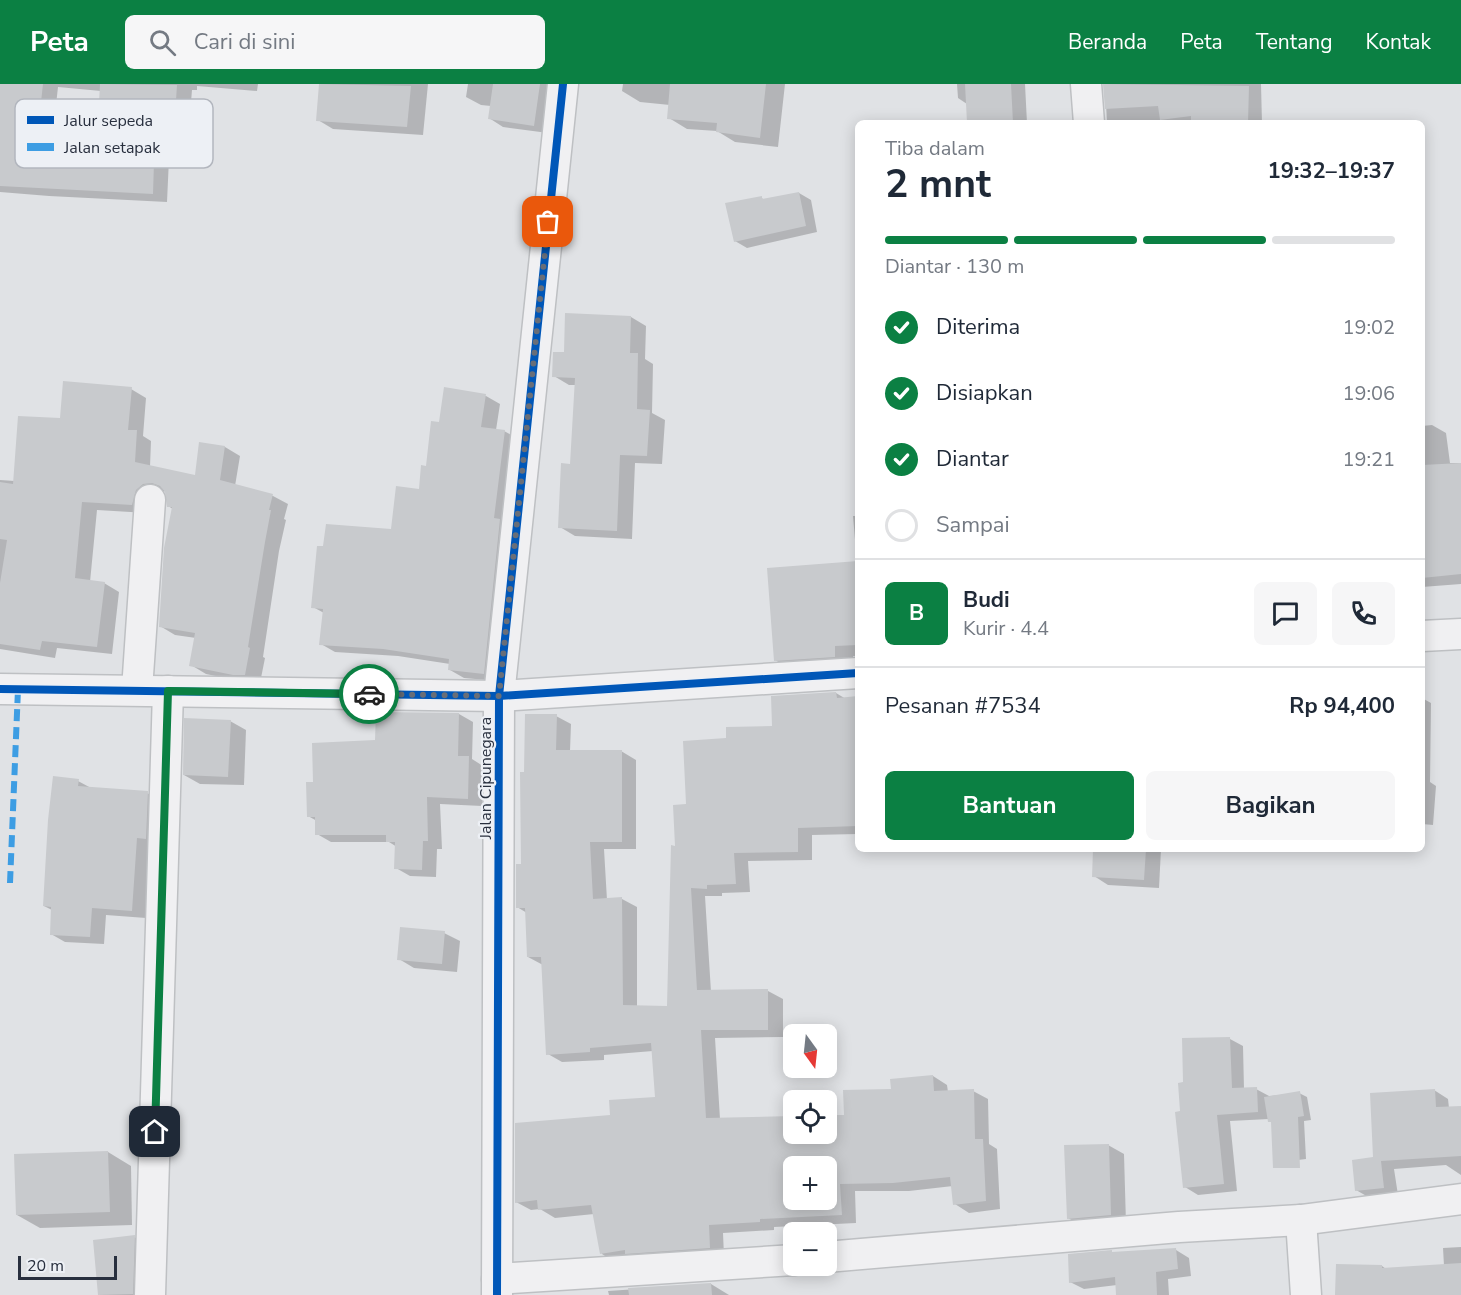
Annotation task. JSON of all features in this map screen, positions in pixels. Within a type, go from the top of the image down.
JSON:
[{"type":"street","name":"Jalan Cipunegara","points":[[497,1287],[499,696],[563,84]]},
{"type":"street","points":[[1086,84],[1089,120]]},
{"type":"street","points":[[137,690],[150,500]]},
{"type":"street","points":[[1425,636],[1461,634]]},
{"type":"street","points":[[0,689],[499,696],[855,673]]},
{"type":"street","points":[[150,1295],[168,691]]},
{"type":"street","points":[[837,1256],[1167,1228],[1301,1220],[1461,1199]]},
{"type":"street","points":[[1301,1220],[1306,1295]]},
{"type":"street","points":[[497,1287],[783,1261]]},
{"type":"building","points":[[0,84],[43,84],[41,99],[15,99],[15,168],[154,168],[153,194],[0,186]]},
{"type":"building","points":[[100,84],[177,85],[176,99],[99,99]]},
{"type":"building","points":[[319,84],[411,86],[407,127],[316,121]]},
{"type":"building","points":[[493,84],[540,84],[534,126],[488,119]]},
{"type":"building","points":[[670,84],[766,84],[760,138],[716,132],[717,123],[667,119]]},
{"type":"building","points":[[965,84],[1011,84],[1013,120],[967,120]]},
{"type":"building","points":[[1103,84],[1249,86],[1248,120],[1191,120],[1191,116],[1160,120],[1158,106],[1105,109]]},
{"type":"building","points":[[799,192],[806,226],[734,242],[725,203]]},
{"type":"building","points":[[565,313],[631,316],[630,353],[638,353],[637,409],[650,410],[647,456],[620,455],[617,531],[558,528],[561,463],[570,464],[575,378],[552,377],[553,352],[564,352]]},
{"type":"building","points":[[63,381],[132,387],[128,430],[137,430],[135,462],[195,475],[199,442],[225,446],[220,480],[273,494],[245,675],[233,675],[189,666],[195,633],[159,627],[164,548],[172,507],[167,507],[165,492],[160,486],[152,483],[143,484],[136,490],[132,505],[82,502],[75,578],[105,582],[97,647],[42,641],[40,650],[0,644],[0,583],[7,540],[0,539],[0,482],[13,484],[18,416],[60,418]]},
{"type":"building","points":[[444,387],[486,394],[481,427],[505,430],[494,518],[500,519],[484,674],[448,670],[449,659],[383,649],[319,645],[323,609],[311,608],[317,546],[323,546],[326,524],[391,529],[396,486],[419,489],[421,465],[426,466],[431,421],[439,422]]},
{"type":"building","points":[[1461,463],[1461,574],[1425,578],[1425,465]]},
{"type":"building","points":[[855,561],[855,645],[835,646],[835,657],[774,661],[767,568]]},
{"type":"building","points":[[836,692],[837,698],[855,696],[855,826],[798,828],[798,852],[734,853],[736,884],[707,885],[707,889],[691,888],[697,990],[768,989],[768,1030],[701,1030],[706,1118],[783,1116],[783,1144],[837,1144],[837,1115],[844,1115],[843,1090],[891,1089],[890,1079],[933,1075],[934,1091],[974,1089],[975,1139],[983,1139],[986,1201],[953,1205],[950,1177],[893,1183],[840,1184],[842,1215],[760,1219],[760,1222],[709,1225],[710,1248],[625,1254],[625,1250],[600,1254],[591,1205],[538,1210],[537,1200],[515,1203],[515,1123],[610,1115],[609,1100],[655,1097],[651,1043],[590,1048],[590,1052],[546,1055],[541,957],[527,957],[525,908],[516,908],[516,864],[521,864],[520,772],[524,772],[525,714],[557,714],[556,750],[622,750],[622,842],[590,842],[593,899],[622,897],[623,1005],[667,1006],[671,845],[675,846],[673,805],[686,804],[683,741],[726,738],[726,727],[772,726],[771,696]]},
{"type":"building","points":[[376,712],[459,713],[458,756],[469,756],[468,799],[427,797],[428,841],[423,841],[422,870],[394,869],[395,842],[386,842],[386,835],[315,835],[315,817],[307,817],[306,782],[313,782],[312,743],[375,740]]},
{"type":"building","points":[[184,718],[231,720],[228,777],[183,775]]},
{"type":"building","points":[[53,776],[79,779],[78,786],[148,791],[146,839],[137,838],[132,911],[92,908],[90,937],[50,935],[51,907],[43,906]]},
{"type":"building","points":[[1093,852],[1146,852],[1144,880],[1092,877]]},
{"type":"building","points":[[400,927],[445,931],[442,964],[397,960]]},
{"type":"building","points":[[1230,1037],[1232,1088],[1257,1087],[1258,1112],[1217,1115],[1224,1184],[1183,1188],[1175,1112],[1180,1111],[1178,1083],[1183,1082],[1182,1038]]},
{"type":"building","points":[[1435,1089],[1436,1107],[1461,1106],[1461,1156],[1381,1161],[1384,1188],[1355,1191],[1352,1160],[1373,1157],[1370,1093]]},
{"type":"building","points":[[1300,1091],[1304,1116],[1298,1117],[1300,1168],[1273,1168],[1271,1122],[1268,1122],[1264,1097]]},
{"type":"building","points":[[1109,1144],[1111,1215],[1067,1219],[1064,1145]]},
{"type":"building","points":[[108,1151],[110,1212],[16,1215],[14,1154]]},
{"type":"building","points":[[135,1235],[133,1294],[98,1295],[93,1240]]},
{"type":"building","points":[[1176,1248],[1178,1269],[1156,1272],[1157,1295],[1116,1295],[1115,1277],[1069,1283],[1068,1254]]},
{"type":"building","points":[[1461,1263],[1461,1295],[1335,1295],[1336,1264],[1382,1265],[1382,1268]]},
{"type":"building","points":[[711,1283],[712,1295],[629,1295],[628,1288]]},
{"type":"marked path","points":[[10,883],[18,689]]},
{"type":"cycle path","points":[[497,1295],[499,696],[563,84]]},
{"type":"cycle path","points":[[0,689],[499,696],[855,673]]},
{"type":"way so far","points":[[369,694],[499,696],[548,222]]},
{"type":"route","points":[[155,1132],[168,691],[369,694]]}]
